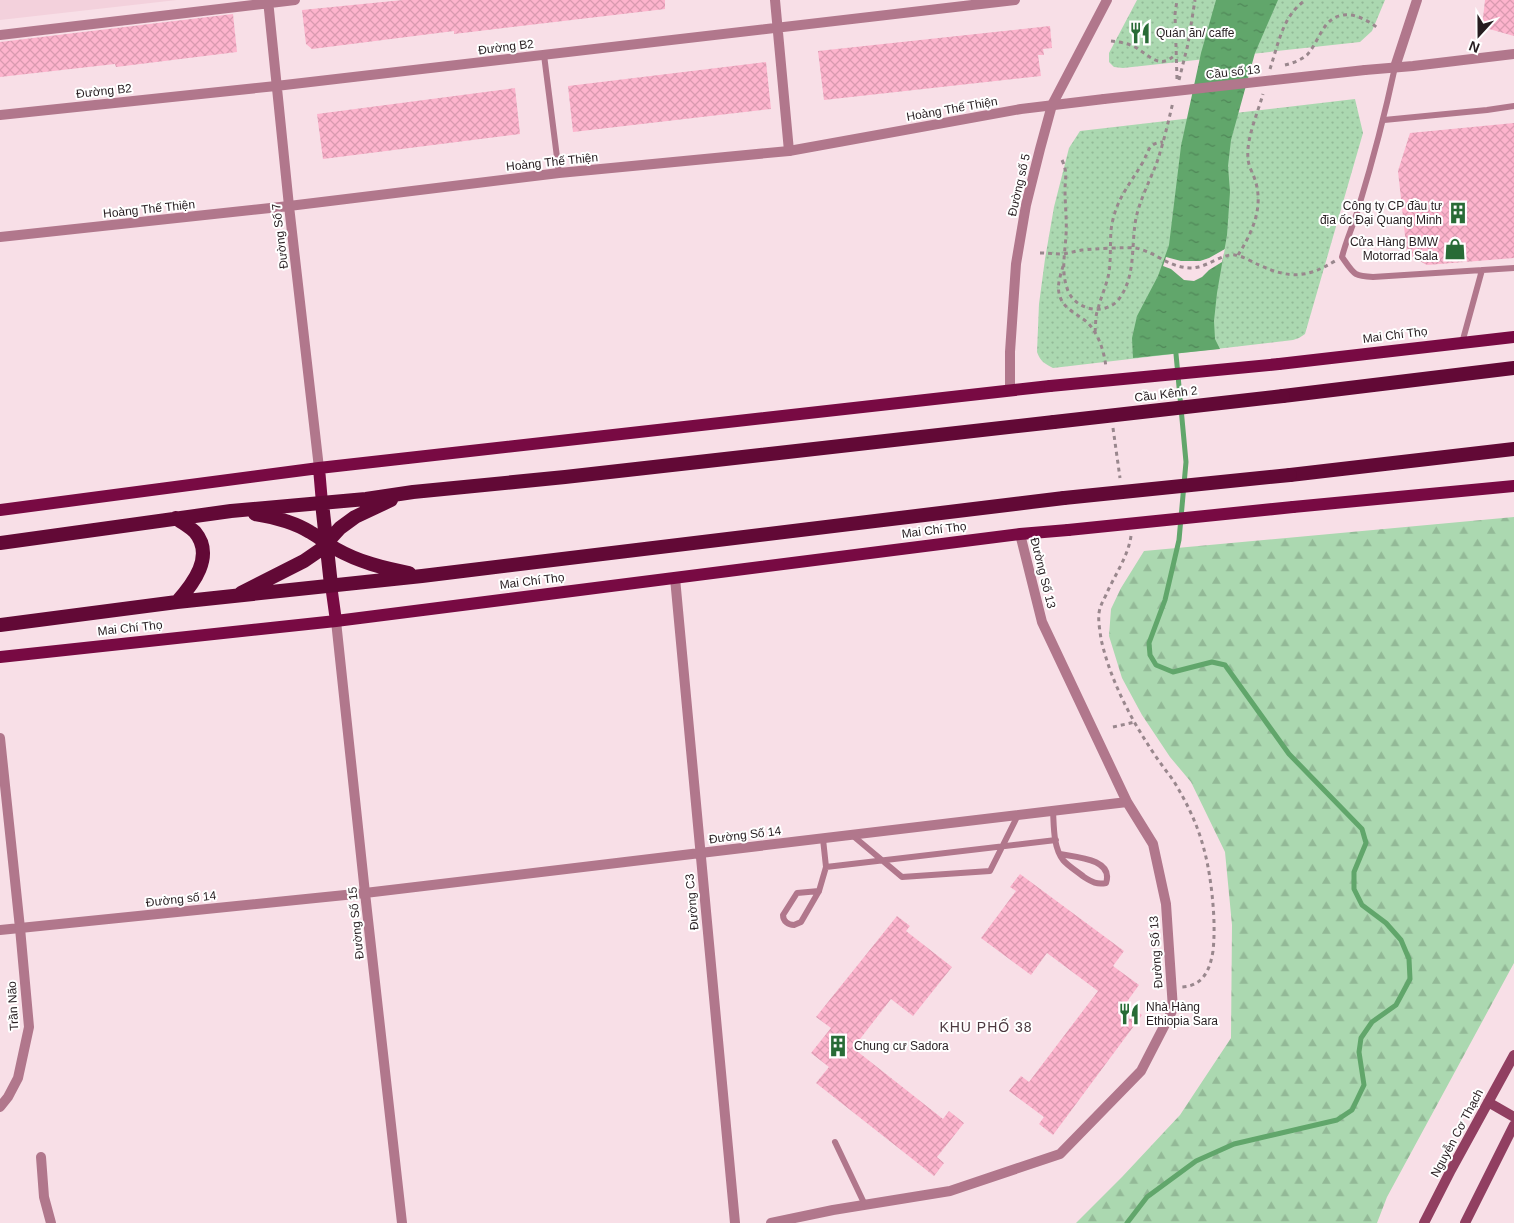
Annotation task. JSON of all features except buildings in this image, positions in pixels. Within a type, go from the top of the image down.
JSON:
[{"type":"highway","name":"Cầu Kênh 2","points":[[413,492],[1054,422],[1514,368]]},
{"type":"highway","name":"Mai Chí Thọ","points":[[0,625],[178,602],[422,576],[1064,498],[1290,475],[1514,449]]},
{"type":"highway","points":[[0,543],[231,511],[366,499],[413,492]]},
{"type":"highway","points":[[233,597],[304,561],[355,517],[413,492]]},
{"type":"highway","points":[[322,503],[331,585]]},
{"type":"highway","points":[[231,511],[282,520],[310,531],[334,548],[360,560],[387,569],[422,576]]},
{"type":"highway","points":[[176,518],[195,532],[202,545],[202,564],[194,583],[178,602]]},
{"type":"main road","name":"Mai Chí Thọ","points":[[1279,364],[1514,336]]},
{"type":"main road","name":"Cầu Kênh 2","points":[[1010,391],[1279,364]]},
{"type":"main road","points":[[0,510],[319,468],[1010,391]]},
{"type":"main road","points":[[319,468],[322,503]]},
{"type":"main road","name":"Mai Chí Thọ","points":[[0,657],[336,621],[1020,534],[1514,486]]},
{"type":"main road","points":[[331,585],[336,621]]},
{"type":"main road","name":"Nguyễn Cơ Thạch","points":[[1424,1223],[1450,1170],[1514,1055]]},
{"type":"main road","points":[[1488,1102],[1514,1117]]},
{"type":"main road","points":[[1465,1223],[1514,1125]]},
{"type":"street","points":[[0,35],[268,1],[295,0]]},
{"type":"street","points":[[775,0],[789,151]]},
{"type":"street","name":"Đường B2","points":[[0,115],[276,86],[1015,0]]},
{"type":"street","name":"Đường số 5","points":[[1010,391],[1010,352],[1016,264],[1026,205],[1052,105],[1107,0]]},
{"type":"street","points":[[1417,0],[1395,67],[1514,54]]},
{"type":"street","name":"Đường Số 7","points":[[268,1],[319,468]]},
{"type":"street","name":"Cầu số 13","points":[[1104,99],[1395,67]]},
{"type":"street","name":"Hoàng Thế Thiện","points":[[0,237],[289,206],[559,173],[789,151],[1021,109],[1104,99]]},
{"type":"street","name":"Đường Số 13","points":[[771,1223],[832,1210],[950,1191],[1060,1154],[1140,1071],[1173,1008],[1166,904],[1153,844],[1126,802],[1042,622],[1020,534]]},
{"type":"street","name":"Đường C3","points":[[675,578],[735,1223]]},
{"type":"street","name":"Đường Số 15","points":[[336,621],[402,1223]]},
{"type":"street","name":"Trần Não","points":[[0,738],[29,1027],[18,1078],[8,1097],[0,1107]]},
{"type":"street","name":"Đường Số 14","points":[[365,893],[1126,802]]},
{"type":"street","name":"Đường số 14","points":[[0,930],[365,893]]},
{"type":"street","points":[[41,1157],[44,1197],[51,1223]]},
{"type":"lane","points":[[544,55],[559,173]]},
{"type":"lane","points":[[1395,67],[1384,120],[1359,209],[1342,257],[1352,272],[1358,276],[1514,268]]},
{"type":"lane","points":[[1384,120],[1514,106]]},
{"type":"lane","points":[[1462,342],[1482,270]]},
{"type":"lane","points":[[1053,811],[1056,840],[1060,854],[1064,861],[1092,882],[1100,885],[1106,883],[1107,872],[1097,862],[1060,854]]},
{"type":"lane","points":[[852,835],[902,877],[990,870],[1018,815]]},
{"type":"lane","points":[[819,891],[797,892],[783,915],[787,923],[794,925],[801,922],[819,891],[826,867],[823,838]]},
{"type":"lane","points":[[826,867],[1056,840]]},
{"type":"lane","points":[[835,1142],[865,1205]]},
{"type":"path","points":[[1177,0],[1175,54],[1178,87],[1188,44],[1195,0]]},
{"type":"path","points":[[1268,78],[1287,21],[1293,12],[1306,0]]},
{"type":"path","points":[[1281,66],[1296,62],[1306,56],[1327,23],[1335,18],[1352,14],[1363,18],[1379,28]]},
{"type":"path","points":[[1111,41],[1130,45],[1156,61],[1169,60],[1175,54]]},
{"type":"path","points":[[1270,68],[1276,67]]},
{"type":"path","points":[[1238,255],[1252,228],[1260,200],[1248,159],[1248,147],[1265,87]]},
{"type":"path","points":[[1062,160],[1066,168],[1067,212],[1063,274],[1069,294],[1081,305],[1097,309],[1112,306],[1121,297],[1130,272],[1136,218],[1163,142],[1175,96]]},
{"type":"path","points":[[1095,332],[1097,309],[1105,290],[1109,271],[1113,220],[1125,189],[1144,160],[1150,146],[1163,142]]},
{"type":"path","points":[[1040,253],[1064,254],[1084,250],[1133,248],[1149,253],[1176,266],[1193,268],[1209,264],[1224,256],[1238,255],[1276,272],[1293,275],[1308,274],[1320,270],[1342,257]]},
{"type":"path","points":[[1063,266],[1058,284],[1060,299],[1070,311],[1083,319],[1095,332],[1102,348],[1106,369]]},
{"type":"path","points":[[1113,424],[1122,487]]},
{"type":"path","points":[[1131,534],[1128,549],[1100,608],[1099,624],[1110,670],[1135,722],[1173,781],[1193,817],[1208,864],[1214,922],[1211,963],[1201,981],[1195,985],[1180,988]]},
{"type":"path","points":[[1113,727],[1135,722]]},
{"type":"shaded area","points":[[0,0],[177,0],[0,20]]},
{"type":"green space","points":[[1137,0],[1385,0],[1372,31],[1360,42],[1123,68],[1114,67],[1109,62],[1109,53]]},
{"type":"green space","points":[[1355,99],[1363,133],[1305,334],[1293,340],[1053,368],[1041,360],[1037,352],[1039,304],[1045,259],[1054,207],[1069,148],[1080,131]]},
{"type":"green space","points":[[1514,517],[1514,963],[1387,1197],[1377,1223],[1076,1223],[1180,1115],[1231,1038],[1232,925],[1225,852],[1191,782],[1170,757],[1142,715],[1122,678],[1109,636],[1111,609],[1121,588],[1144,551]]},
{"type":"water","points":[[1216,0],[1278,0],[1255,53],[1231,140],[1228,166],[1230,192],[1227,235],[1214,321],[1215,339],[1220,349],[1133,358],[1132,338],[1137,316],[1158,276],[1169,245],[1181,146],[1201,53]]},
{"type":"pier","points":[[1225,249],[1222,262],[1194,281],[1184,280],[1171,269],[1163,266],[1166,257],[1181,261],[1200,261]]},
{"type":"waterway","points":[[1127,1223],[1147,1197],[1196,1161],[1234,1144],[1337,1120],[1352,1110],[1364,1085],[1359,1052],[1361,1038],[1372,1022],[1396,1005],[1410,979],[1409,959],[1401,940],[1386,923],[1362,905],[1354,889],[1354,872],[1366,843],[1362,829],[1289,754],[1225,665],[1212,662],[1173,672],[1156,665],[1150,655],[1149,643],[1165,600],[1179,540],[1186,462],[1176,354]]},
{"type":"place","name":"Quán ăn/ caffe","points":[[1140,33]]},
{"type":"place","name":"Công ty CP đầu tư địa ốc Đại Quang Minh","points":[[1458,213]]},
{"type":"place","name":"Cửa Hàng BMW Motorrad Sala","points":[[1455,249]]},
{"type":"place","name":"Nhà Hàng Ethiopia Sara","points":[[1129,1014]]},
{"type":"place","name":"Chung cư Sadora","points":[[838,1046]]},
{"type":"district","name":"KHU PHỐ 38","points":[[986,1027]]}]
